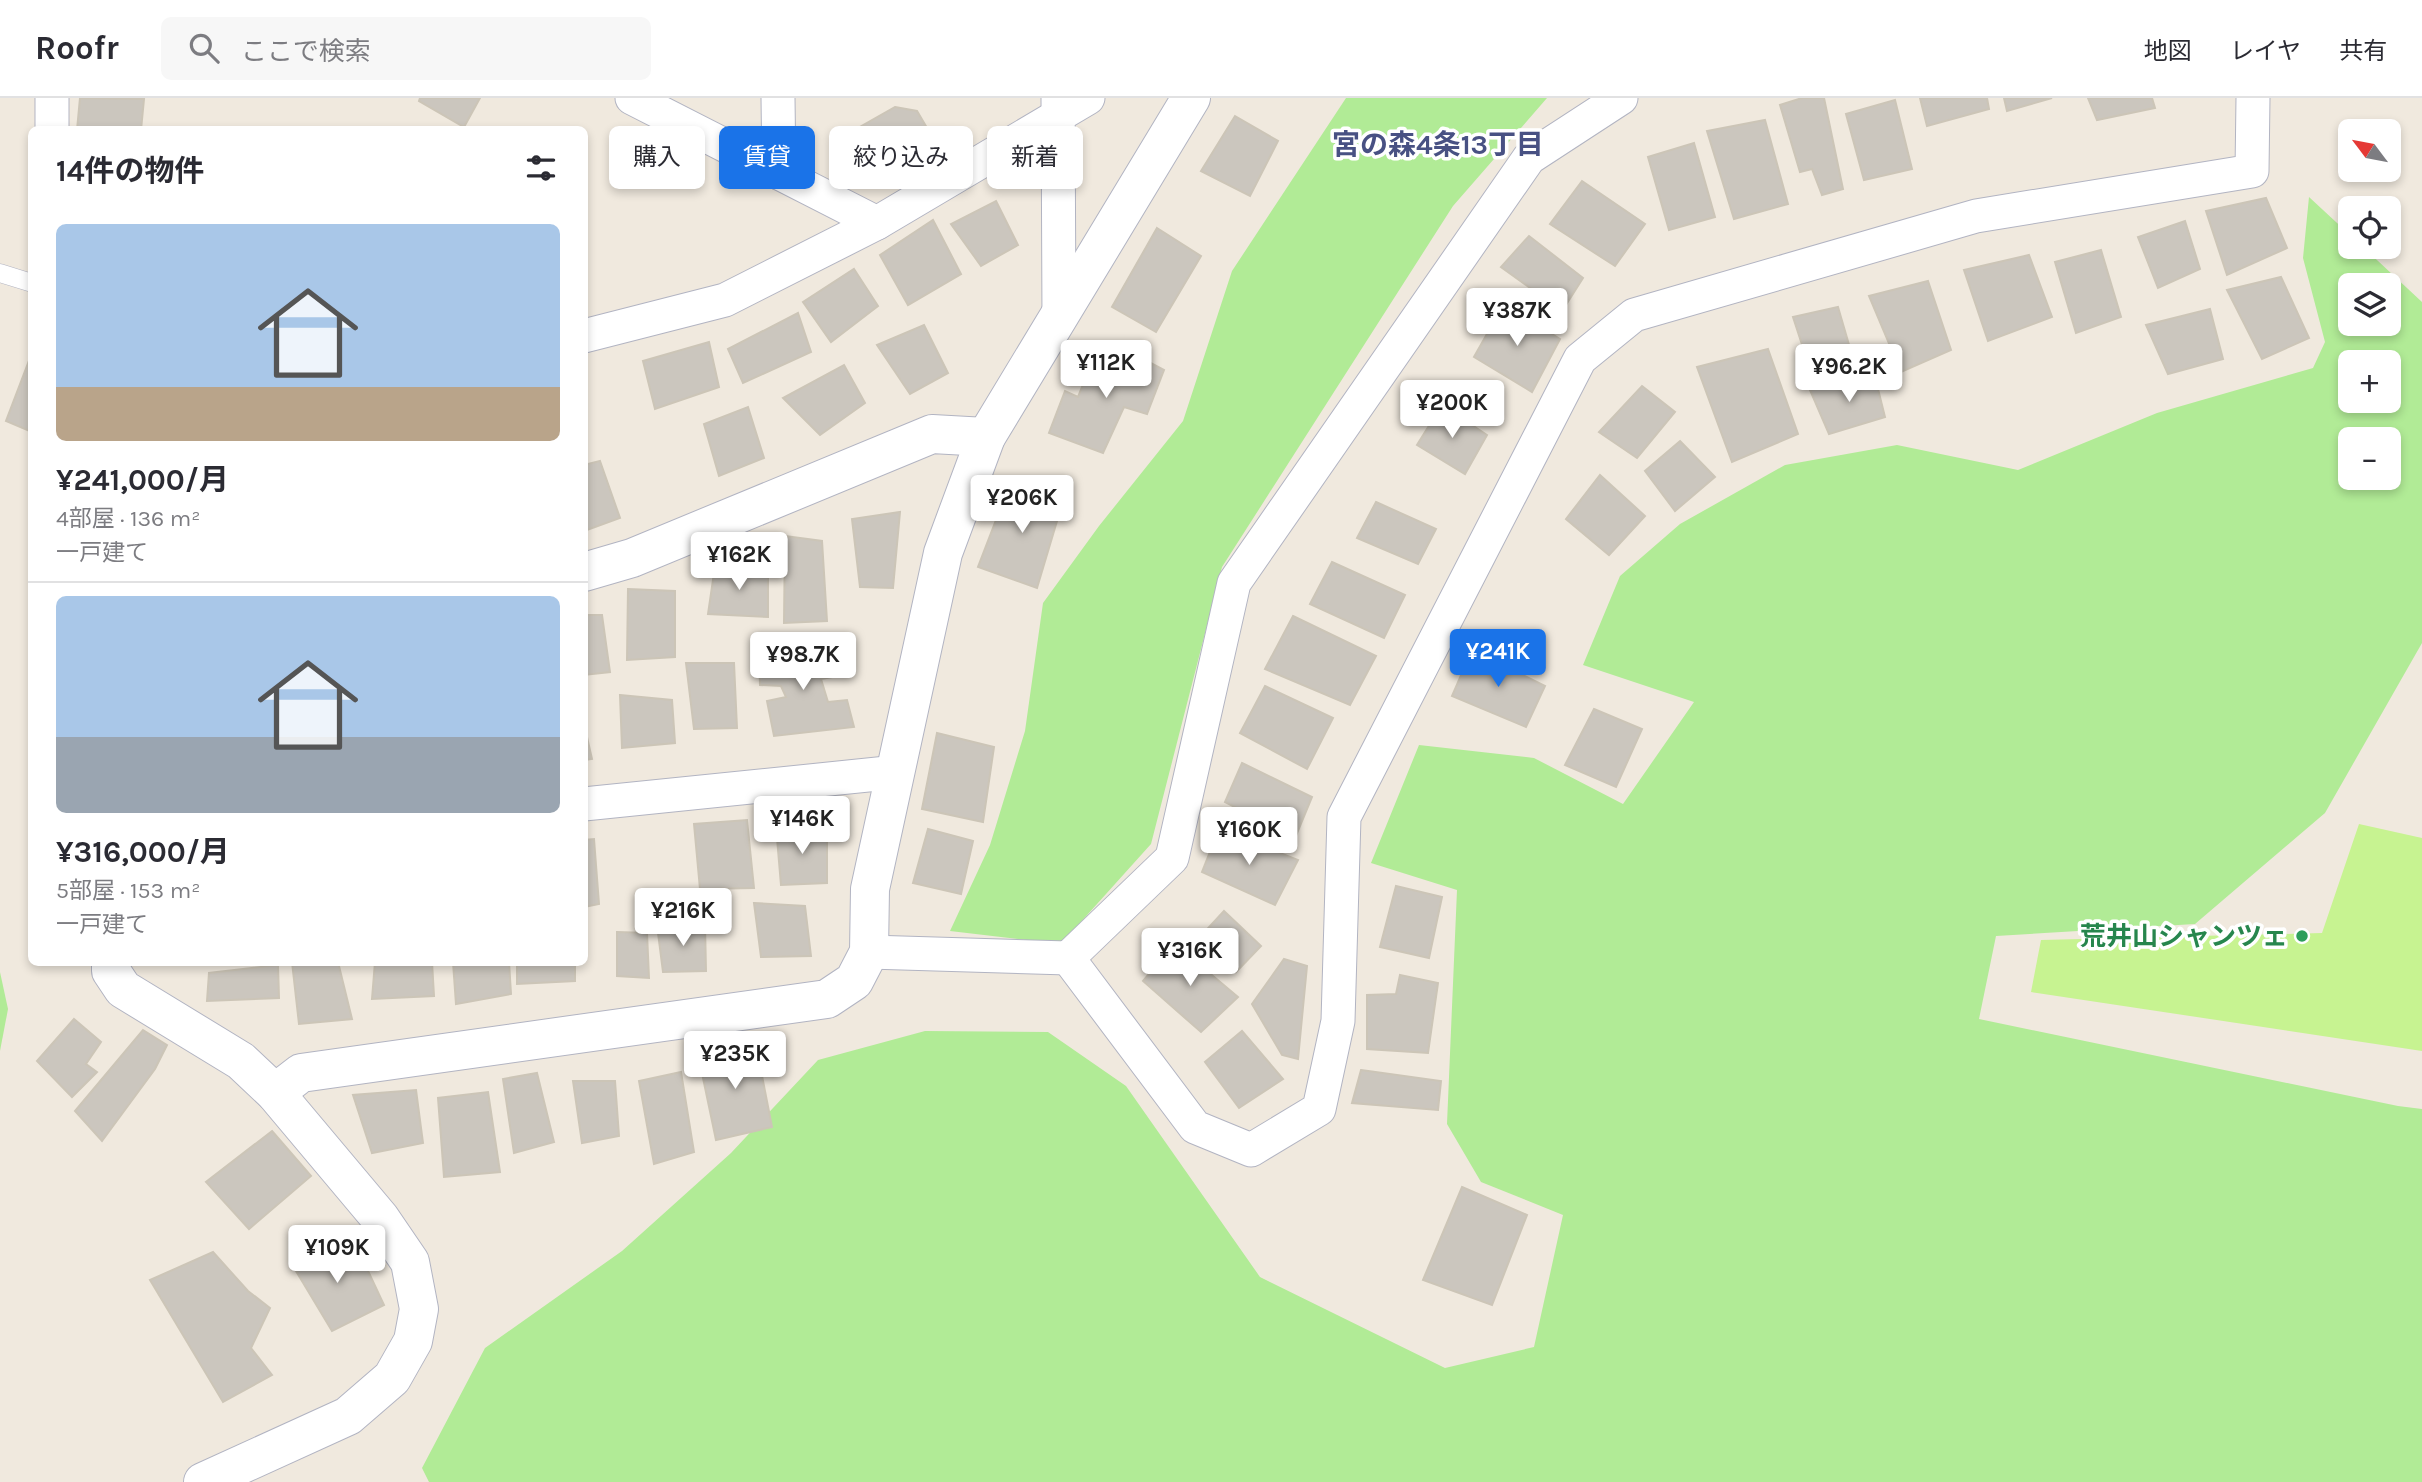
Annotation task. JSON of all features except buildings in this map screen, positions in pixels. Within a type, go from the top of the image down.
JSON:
[{"type":"street","points":[[52,98],[52,126]]},
{"type":"street","points":[[632,98],[719,142]]},
{"type":"street","points":[[778,98],[778,126]]},
{"type":"street","points":[[588,335],[725,300],[877,223],[1058,106],[1088,98]]},
{"type":"street","points":[[275,1093],[301,1073],[827,999],[853,981],[869,952],[870,889],[943,553],[986,437],[1191,98]]},
{"type":"street","points":[[869,952],[1068,958],[1172,858],[1234,583],[1529,158],[1621,98]]},
{"type":"street","points":[[1068,958],[1195,1127],[1251,1150],[1319,1109],[1338,1021],[1344,817],[1580,359],[1634,315],[1976,216],[2252,172],[2253,98]]},
{"type":"street","points":[[1058,106],[1059,320]]},
{"type":"street","points":[[810,189],[877,223]]},
{"type":"street","points":[[588,571],[632,558],[932,434],[986,437]]},
{"type":"street","points":[[588,804],[897,772]]},
{"type":"street","points":[[111,966],[111,971],[123,989],[241,1061],[275,1093],[380,1218],[410,1262],[419,1309],[413,1340],[392,1378],[348,1416],[203,1482]]},
{"type":"lane","points":[[0,273],[28,282]]},
{"type":"green space","points":[[1346,98],[1547,98],[1453,206],[1222,567],[1151,844],[1061,944],[950,931],[990,845],[1025,731],[1043,603],[1099,526],[1183,421],[1232,271]]},
{"type":"green space","points":[[2309,197],[2338,224],[2338,259],[2376,259],[2391,273],[2338,273],[2338,336],[2401,336],[2401,282],[2422,302],[2422,643],[2325,813],[2195,924],[1996,936],[1979,1019],[2422,1109],[2422,1482],[429,1482],[422,1468],[485,1348],[622,1251],[731,1153],[818,1060],[925,1031],[1048,1032],[1126,1086],[1260,1277],[1445,1368],[1534,1347],[1563,1215],[1481,1182],[1447,1124],[1457,890],[1371,863],[1419,745],[1534,758],[1623,804],[1694,702],[1583,665],[1620,576],[1680,524],[1785,465],[1897,445],[2018,470],[2157,413],[2313,368],[2325,342],[2303,258]]},
{"type":"green space","name":"荒井山シャンツェ","points":[[2359,824],[2422,838],[2422,1051],[2031,992],[2041,940],[2322,933]]},
{"type":"green space","points":[[0,972],[8,1009],[0,1051]]},
{"type":"place","name":"荒井山シャンツェ","points":[[2302,936]]},
{"type":"district","name":"宮の森4条13丁目","points":[[1438,144]]}]
